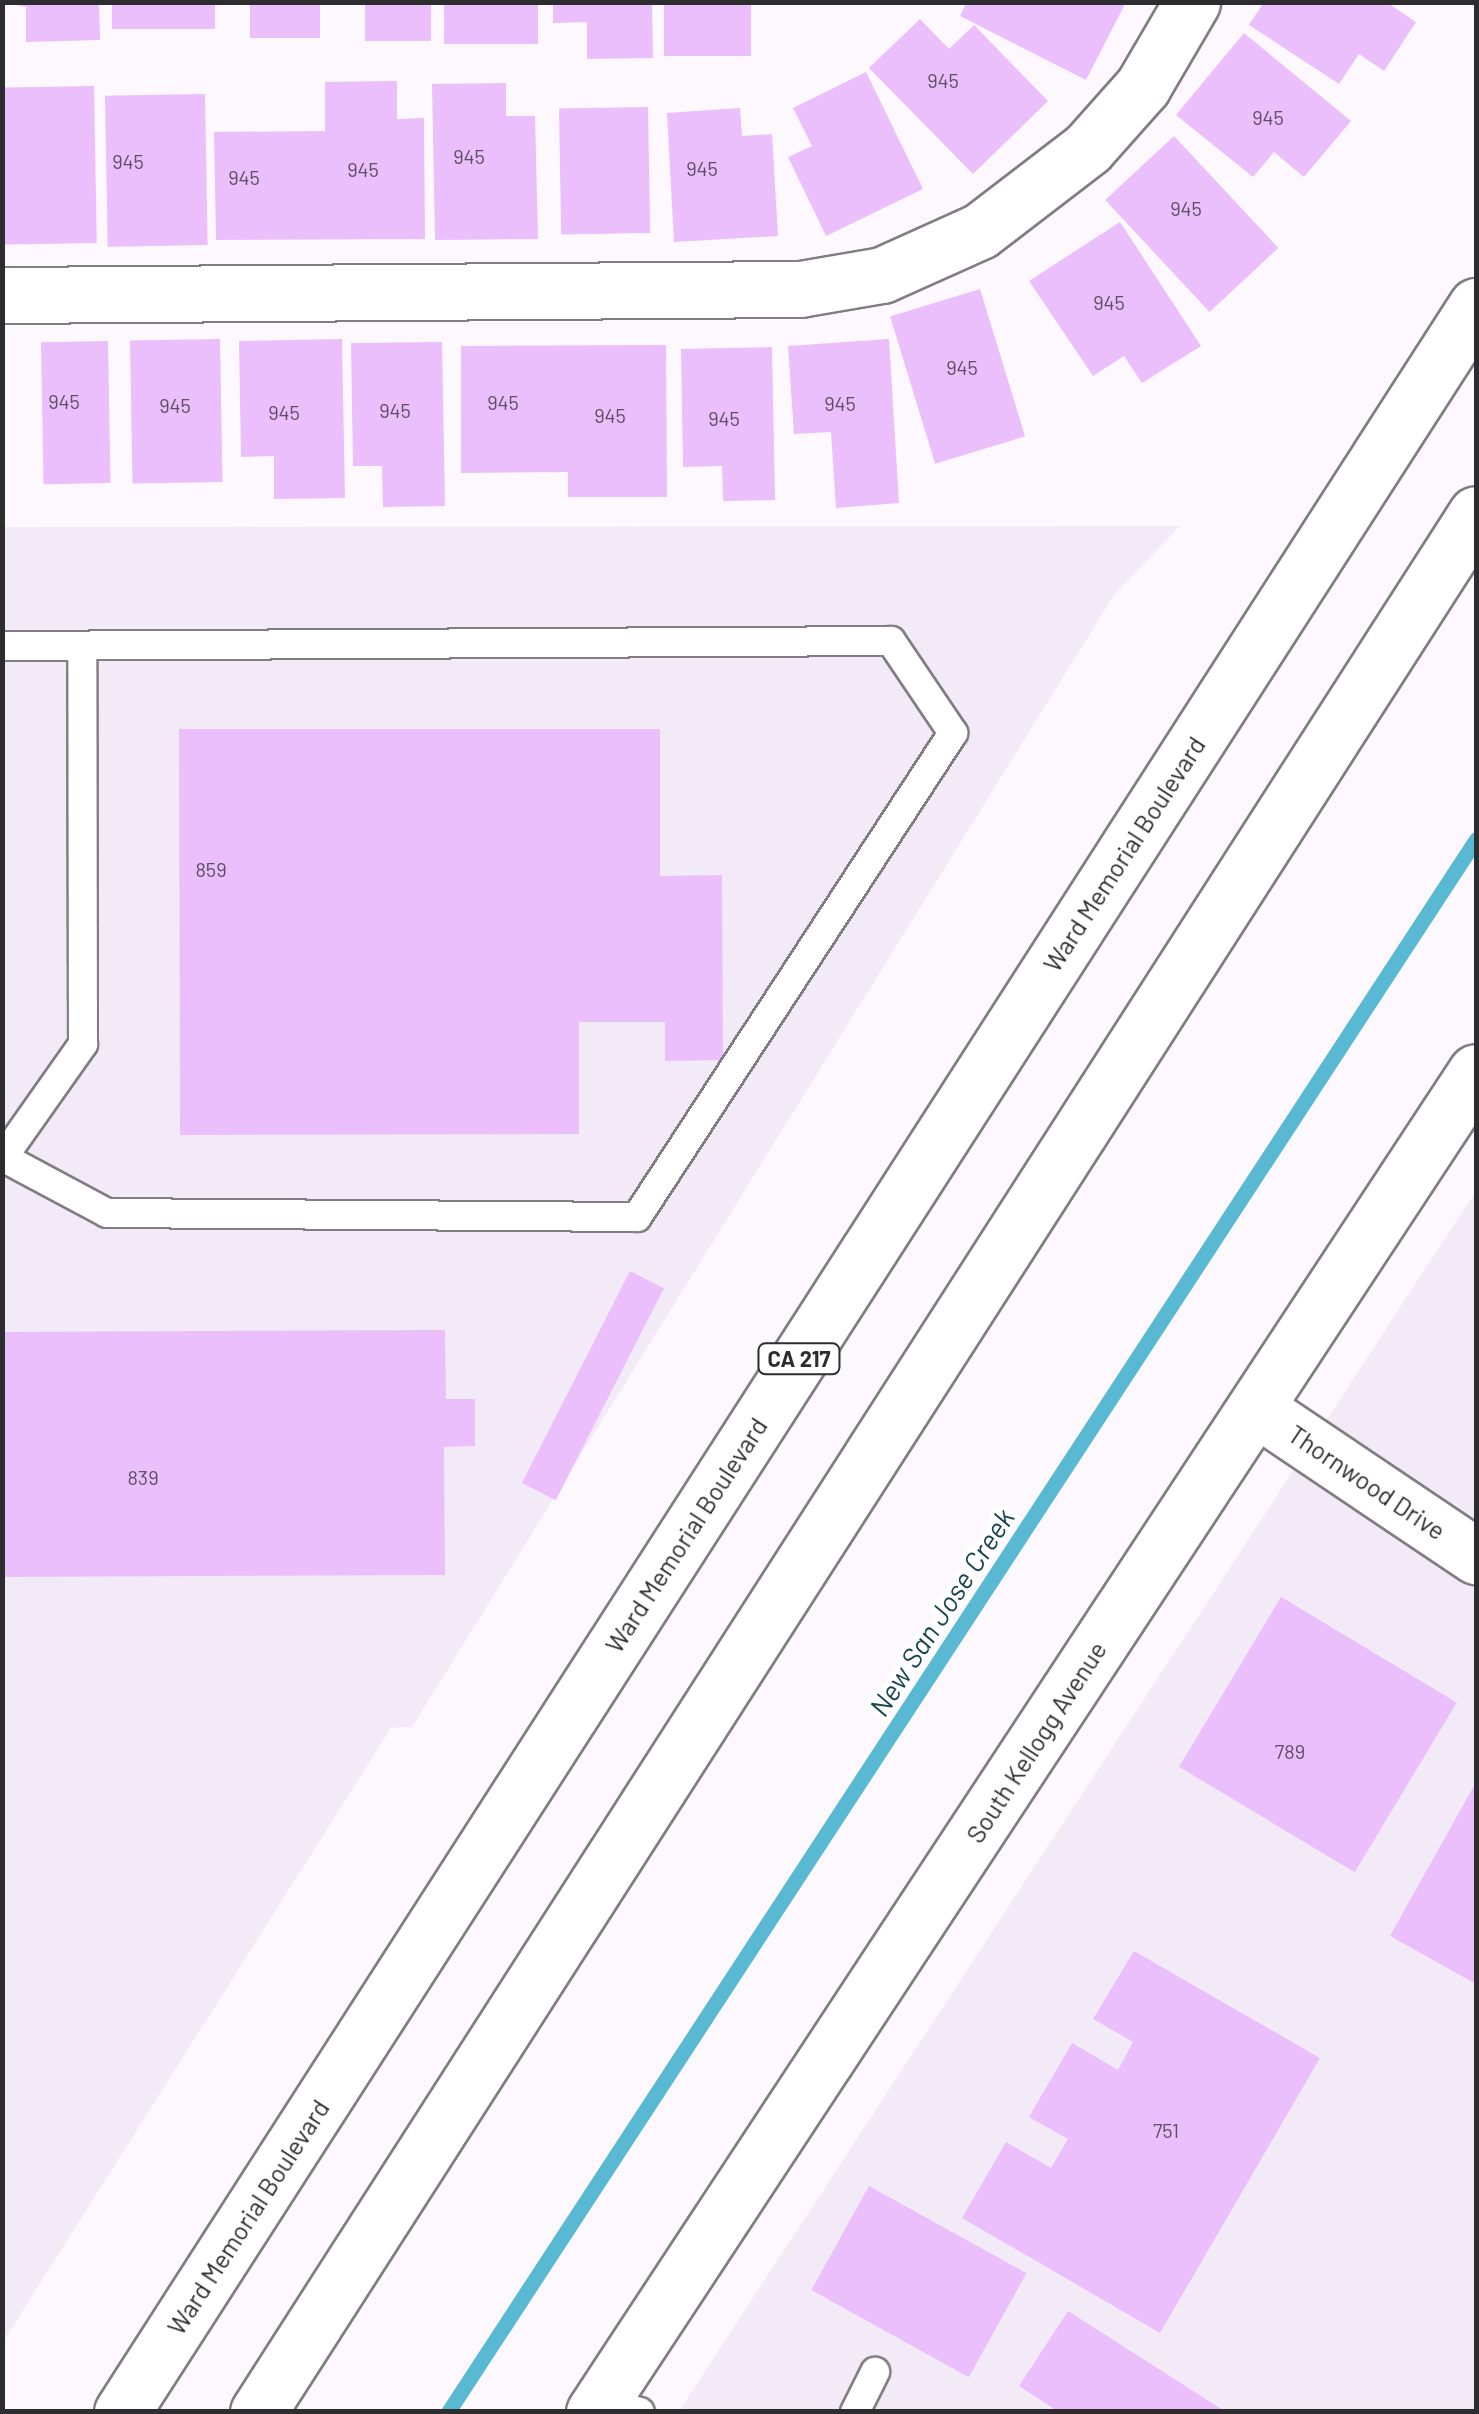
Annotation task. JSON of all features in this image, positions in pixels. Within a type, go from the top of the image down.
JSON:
[{"type":"main road","points":[[2,294],[800,289],[882,274],[980,231],[1088,148],[1142,86],[1192,2]]},
{"type":"main road","name":"Ward Memorial Boulevard","points":[[122,2412],[1476,306]]},
{"type":"main road","points":[[258,2412],[1476,514]]},
{"type":"main road","name":"South Kellogg Avenue","points":[[611,2408],[1476,1072]]},
{"type":"main road","name":"Thornwood Drive","points":[[1258,1409],[1476,1556]]},
{"type":"lane","points":[[2,646],[891,641],[953,733],[637,1217],[108,1212],[3,1158],[83,1044],[82,646]]},
{"type":"lane","points":[[855,2412],[875,2372]]},
{"type":"shaded area","points":[[1180,526],[1114,595],[412,1727],[391,1728],[3,2342],[3,527]]},
{"type":"shaded area","points":[[1476,1191],[1476,2411],[679,2411]]},
{"type":"building","points":[[2,2],[99,2],[100,40],[26,42],[26,7]]},
{"type":"building","points":[[112,2],[215,2],[215,29],[112,29]]},
{"type":"building","points":[[250,2],[320,2],[320,38],[250,38]]},
{"type":"building","points":[[365,2],[431,2],[431,41],[365,41]]},
{"type":"building","points":[[444,2],[538,2],[538,44],[444,44]]},
{"type":"building","points":[[553,2],[652,2],[653,58],[587,59],[587,22],[553,23]]},
{"type":"building","points":[[664,2],[751,2],[751,56],[664,56]]},
{"type":"building","points":[[967,2],[1126,2],[1086,80],[960,16]]},
{"type":"building","points":[[1264,2],[1386,2],[1416,22],[1384,71],[1359,54],[1339,84],[1249,25]]},
{"type":"building","points":[[920,19],[949,49],[974,25],[1048,101],[973,174],[869,68]]},
{"type":"building","points":[[1244,33],[1351,121],[1304,177],[1274,152],[1253,177],[1176,115]]},
{"type":"building","points":[[866,72],[923,189],[826,236],[788,157],[812,146],[793,108]]},
{"type":"building","points":[[397,81],[397,119],[424,118],[425,239],[216,240],[214,132],[325,131],[325,82]]},
{"type":"building","points":[[506,83],[506,116],[535,116],[538,239],[435,240],[432,84]]},
{"type":"building","points":[[94,86],[97,243],[5,245],[2,88]]},
{"type":"building","points":[[205,94],[208,245],[108,247],[105,96]]},
{"type":"building","points":[[648,107],[650,233],[561,235],[559,109]]},
{"type":"building","points":[[740,108],[742,136],[772,134],[778,236],[674,242],[667,113]]},
{"type":"building","points":[[1174,136],[1278,248],[1210,312],[1105,200]]},
{"type":"building","points":[[1120,222],[1201,346],[1142,383],[1124,356],[1093,376],[1029,281]]},
{"type":"building","points":[[980,289],[1025,436],[935,464],[890,316]]},
{"type":"building","points":[[220,339],[222,482],[133,484],[130,341]]},
{"type":"building","points":[[342,339],[345,498],[274,499],[274,456],[241,457],[239,341]]},
{"type":"building","points":[[889,339],[899,503],[836,508],[831,432],[794,434],[788,346]]},
{"type":"building","points":[[108,341],[110,483],[43,484],[41,342]]},
{"type":"building","points":[[442,342],[445,506],[383,507],[382,466],[353,466],[351,343]]},
{"type":"building","points":[[666,345],[667,497],[568,497],[568,472],[461,473],[461,346]]},
{"type":"building","points":[[772,347],[775,500],[723,501],[722,466],[683,467],[681,349]]},
{"type":"building","points":[[179,729],[660,729],[660,876],[722,875],[723,1060],[665,1061],[665,1022],[579,1022],[579,1134],[180,1135]]},
{"type":"building","points":[[630,1271],[664,1288],[556,1500],[522,1483]]},
{"type":"building","points":[[445,1330],[446,1399],[475,1399],[475,1446],[444,1447],[445,1575],[2,1577],[2,1332]]},
{"type":"building","points":[[1281,1597],[1457,1703],[1355,1872],[1179,1767]]},
{"type":"building","points":[[1476,1782],[1476,1984],[1390,1936]]},
{"type":"building","points":[[1134,1951],[1320,2058],[1160,2333],[962,2218],[1006,2142],[1051,2168],[1068,2139],[1029,2117],[1072,2043],[1118,2070],[1133,2042],[1093,2019]]},
{"type":"building","points":[[869,2186],[1026,2273],[969,2377],[811,2290]]},
{"type":"building","points":[[1068,2311],[1226,2412],[1059,2412],[1019,2386]]},
{"type":"waterway","name":"New San Jose Creek","points":[[448,2412],[1476,839]]}]
